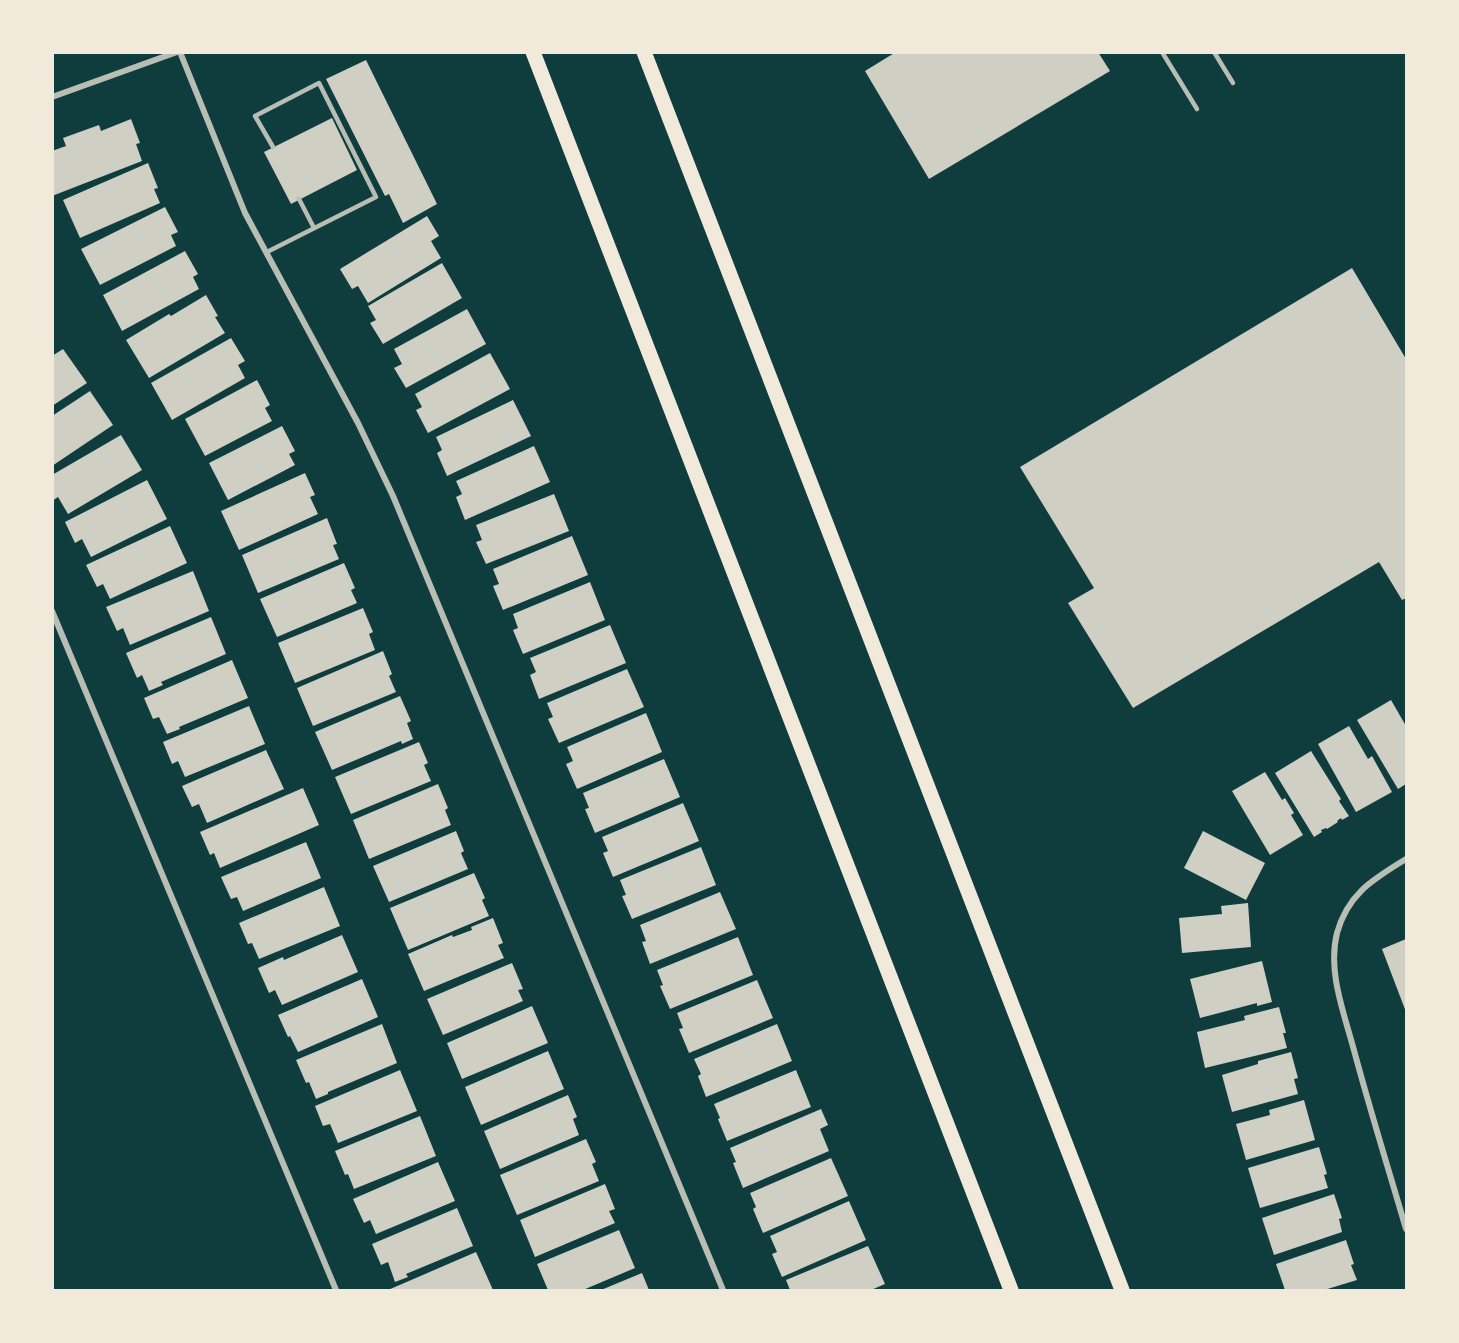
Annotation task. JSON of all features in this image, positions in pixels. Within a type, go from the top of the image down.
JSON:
[{"type":"main road","points":[[533,52],[1011,1290]]},
{"type":"main road","points":[[644,52],[1122,1290]]},
{"type":"street","points":[[52,97],[179,52],[245,213],[358,423],[393,496],[723,1290]]},
{"type":"street","points":[[54,616],[336,1290]]},
{"type":"street","points":[[1407,859],[1372,880],[1356,895],[1345,913],[1338,932],[1334,959],[1337,986],[1360,1072],[1407,1229]]},
{"type":"lane","points":[[1162,52],[1197,109]]},
{"type":"lane","points":[[1214,52],[1233,83]]},
{"type":"lane","points":[[267,252],[376,197],[319,83],[255,116],[273,147]]},
{"type":"lane","points":[[299,199],[314,228]]},
{"type":"building","points":[[896,52],[1098,52],[1110,71],[929,179],[865,71]]},
{"type":"building","points":[[366,60],[437,204],[403,223],[389,194],[385,196],[326,79]]},
{"type":"building","points":[[332,118],[357,170],[291,204],[264,152]]},
{"type":"building","points":[[131,119],[140,143],[136,144],[142,161],[52,196],[52,151],[66,146],[63,138],[99,125],[101,131]]},
{"type":"building","points":[[148,163],[158,188],[154,189],[160,203],[80,238],[63,200]]},
{"type":"building","points":[[165,207],[178,232],[171,235],[176,246],[100,285],[81,249]]},
{"type":"building","points":[[427,216],[439,236],[431,241],[441,258],[368,303],[358,286],[352,289],[340,269]]},
{"type":"building","points":[[185,251],[198,274],[193,277],[199,289],[122,331],[103,295]]},
{"type":"building","points":[[442,263],[462,298],[383,344],[370,323],[376,320],[368,306]]},
{"type":"building","points":[[1352,268],[1406,359],[1406,598],[1402,600],[1379,562],[1133,708],[1068,603],[1094,588],[1020,467]]},
{"type":"building","points":[[206,295],[225,333],[149,378],[126,340]]},
{"type":"building","points":[[467,309],[486,344],[406,388],[394,368],[402,364],[394,349]]},
{"type":"building","points":[[231,338],[245,361],[238,365],[245,378],[172,420],[151,383]]},
{"type":"building","points":[[63,349],[87,383],[52,406],[52,356]]},
{"type":"building","points":[[490,353],[510,389],[428,433],[416,410],[422,407],[415,394]]},
{"type":"building","points":[[257,380],[270,405],[265,408],[272,421],[205,456],[185,419]]},
{"type":"building","points":[[90,391],[113,425],[52,466],[52,416]]},
{"type":"building","points":[[513,400],[531,436],[447,476],[437,453],[442,450],[436,437]]},
{"type":"building","points":[[282,426],[295,451],[289,454],[295,465],[228,500],[209,463]]},
{"type":"building","points":[[121,435],[142,470],[68,514],[58,497],[52,501],[52,475]]},
{"type":"building","points":[[534,446],[550,482],[465,520],[456,497],[462,494],[456,481]]},
{"type":"building","points":[[305,473],[315,495],[310,497],[318,514],[239,550],[221,511]]},
{"type":"building","points":[[147,480],[167,519],[91,557],[82,539],[75,543],[65,522]]},
{"type":"building","points":[[554,494],[569,531],[486,564],[476,542],[482,540],[476,525]]},
{"type":"building","points":[[327,518],[337,544],[333,545],[339,559],[258,593],[242,555]]},
{"type":"building","points":[[170,526],[187,563],[110,599],[103,584],[97,587],[86,565]]},
{"type":"building","points":[[572,536],[588,575],[503,610],[493,586],[499,584],[493,569]]},
{"type":"building","points":[[344,563],[355,588],[351,590],[357,603],[277,637],[260,599]]},
{"type":"building","points":[[193,571],[209,611],[130,645],[123,628],[117,631],[106,607]]},
{"type":"building","points":[[590,582],[605,620],[523,654],[513,630],[518,628],[513,614]]},
{"type":"building","points":[[363,608],[373,632],[369,634],[375,650],[295,683],[278,643]]},
{"type":"building","points":[[211,617],[226,654],[161,682],[163,685],[149,691],[142,675],[137,678],[126,653]]},
{"type":"building","points":[[610,625],[626,663],[539,699],[530,675],[536,672],[530,658]]},
{"type":"building","points":[[383,651],[392,674],[389,676],[396,692],[313,726],[297,688]]},
{"type":"building","points":[[232,660],[248,698],[167,734],[159,717],[153,719],[144,698]]},
{"type":"building","points":[[627,669],[644,707],[559,743],[548,719],[553,717],[547,703]]},
{"type":"building","points":[[400,696],[411,721],[407,723],[413,739],[402,744],[401,741],[332,770],[315,732]]},
{"type":"building","points":[[1391,700],[1406,726],[1406,784],[1398,789],[1357,720]]},
{"type":"building","points":[[249,706],[265,744],[185,777],[178,761],[172,764],[163,742]]},
{"type":"building","points":[[646,713],[662,752],[577,789],[566,764],[573,761],[567,747]]},
{"type":"building","points":[[1349,726],[1368,759],[1372,756],[1392,792],[1356,812],[1318,744]]},
{"type":"building","points":[[419,742],[428,763],[424,765],[431,781],[351,814],[335,777]]},
{"type":"building","points":[[266,750],[284,789],[207,823],[199,804],[192,807],[182,786]]},
{"type":"building","points":[[1311,751],[1349,816],[1321,830],[1322,832],[1314,837],[1275,773]]},
{"type":"building","points":[[664,759],[680,797],[595,833],[585,809],[589,808],[583,793]]},
{"type":"building","points":[[1265,772],[1282,800],[1285,798],[1294,813],[1291,815],[1303,835],[1270,855],[1232,791]]},
{"type":"building","points":[[438,784],[448,808],[445,810],[451,825],[369,859],[353,820]]},
{"type":"building","points":[[303,788],[319,825],[220,868],[214,853],[210,855],[200,832]]},
{"type":"building","points":[[683,803],[699,841],[613,877],[603,853],[608,851],[602,837]]},
{"type":"building","points":[[456,831],[464,851],[461,853],[468,869],[389,902],[373,866]]},
{"type":"building","points":[[1203,831],[1265,863],[1246,900],[1184,868]]},
{"type":"building","points":[[306,842],[321,878],[243,911],[237,897],[231,899],[221,877]]},
{"type":"building","points":[[701,847],[716,885],[632,919],[622,896],[626,895],[620,880]]},
{"type":"building","points":[[474,873],[485,898],[482,900],[489,916],[408,950],[390,908]]},
{"type":"building","points":[[324,887],[340,926],[259,959],[252,943],[248,944],[239,923]]},
{"type":"building","points":[[720,892],[736,929],[650,964],[642,942],[646,941],[640,925]]},
{"type":"building","points":[[1248,903],[1251,947],[1182,953],[1179,918],[1222,914],[1221,906]]},
{"type":"building","points":[[493,918],[503,943],[498,945],[504,958],[424,991],[408,954],[452,935],[453,937],[472,930],[471,927]]},
{"type":"building","points":[[342,935],[358,972],[282,1005],[275,990],[269,993],[258,968],[283,957],[284,960]]},
{"type":"building","points":[[738,937],[753,975],[670,1009],[660,986],[663,985],[657,970]]},
{"type":"building","points":[[1406,939],[1406,1012],[1382,949]]},
{"type":"building","points":[[1262,961],[1272,1002],[1257,1006],[1257,1003],[1200,1018],[1190,979]]},
{"type":"building","points":[[512,963],[523,989],[518,990],[523,1001],[443,1035],[427,999]]},
{"type":"building","points":[[362,979],[378,1017],[298,1052],[278,1015]]},
{"type":"building","points":[[757,980],[773,1018],[689,1053],[679,1029],[683,1028],[677,1013]]},
{"type":"building","points":[[532,1006],[548,1043],[462,1079],[447,1043]]},
{"type":"building","points":[[1279,1007],[1286,1033],[1283,1033],[1287,1048],[1205,1068],[1197,1032],[1245,1020],[1244,1016]]},
{"type":"building","points":[[382,1024],[397,1063],[316,1099],[296,1060]]},
{"type":"building","points":[[777,1024],[792,1061],[706,1097],[698,1076],[701,1074],[694,1059]]},
{"type":"building","points":[[548,1051],[564,1089],[481,1125],[465,1087]]},
{"type":"building","points":[[1291,1052],[1298,1078],[1294,1079],[1298,1094],[1232,1112],[1222,1075],[1258,1064],[1258,1061]]},
{"type":"building","points":[[400,1070],[417,1111],[338,1143],[330,1124],[323,1126],[315,1106]]},
{"type":"building","points":[[796,1070],[811,1107],[727,1141],[714,1104]]},
{"type":"building","points":[[568,1095],[577,1117],[573,1119],[579,1135],[500,1169],[484,1131]]},
{"type":"building","points":[[1304,1100],[1315,1140],[1246,1160],[1236,1124],[1270,1115],[1269,1110]]},
{"type":"building","points":[[821,1109],[828,1125],[820,1129],[829,1151],[743,1188],[730,1148]]},
{"type":"building","points":[[420,1116],[436,1156],[354,1189],[335,1151]]},
{"type":"building","points":[[586,1139],[596,1162],[592,1164],[599,1181],[517,1215],[500,1175]]},
{"type":"building","points":[[1319,1147],[1327,1174],[1324,1175],[1328,1188],[1260,1208],[1248,1168]]},
{"type":"building","points":[[831,1158],[848,1196],[763,1233],[753,1209],[756,1207],[750,1193]]},
{"type":"building","points":[[438,1162],[455,1201],[376,1234],[370,1220],[364,1223],[353,1199]]},
{"type":"building","points":[[605,1184],[615,1209],[609,1211],[615,1223],[535,1257],[520,1220]]},
{"type":"building","points":[[1334,1194],[1342,1218],[1339,1219],[1342,1232],[1274,1255],[1262,1218]]},
{"type":"building","points":[[849,1201],[866,1240],[782,1277],[772,1254],[777,1252],[770,1236]]},
{"type":"building","points":[[457,1208],[473,1246],[406,1274],[408,1277],[395,1282],[388,1262],[381,1265],[372,1244]]},
{"type":"building","points":[[619,1230],[635,1268],[583,1290],[548,1290],[537,1264]]},
{"type":"building","points":[[1346,1240],[1354,1264],[1351,1265],[1357,1280],[1324,1290],[1285,1290],[1276,1264]]},
{"type":"building","points":[[868,1246],[885,1284],[871,1290],[790,1290],[786,1280]]},
{"type":"building","points":[[476,1252],[493,1290],[388,1290]]},
{"type":"building","points":[[642,1273],[649,1290],[601,1290]]}]
